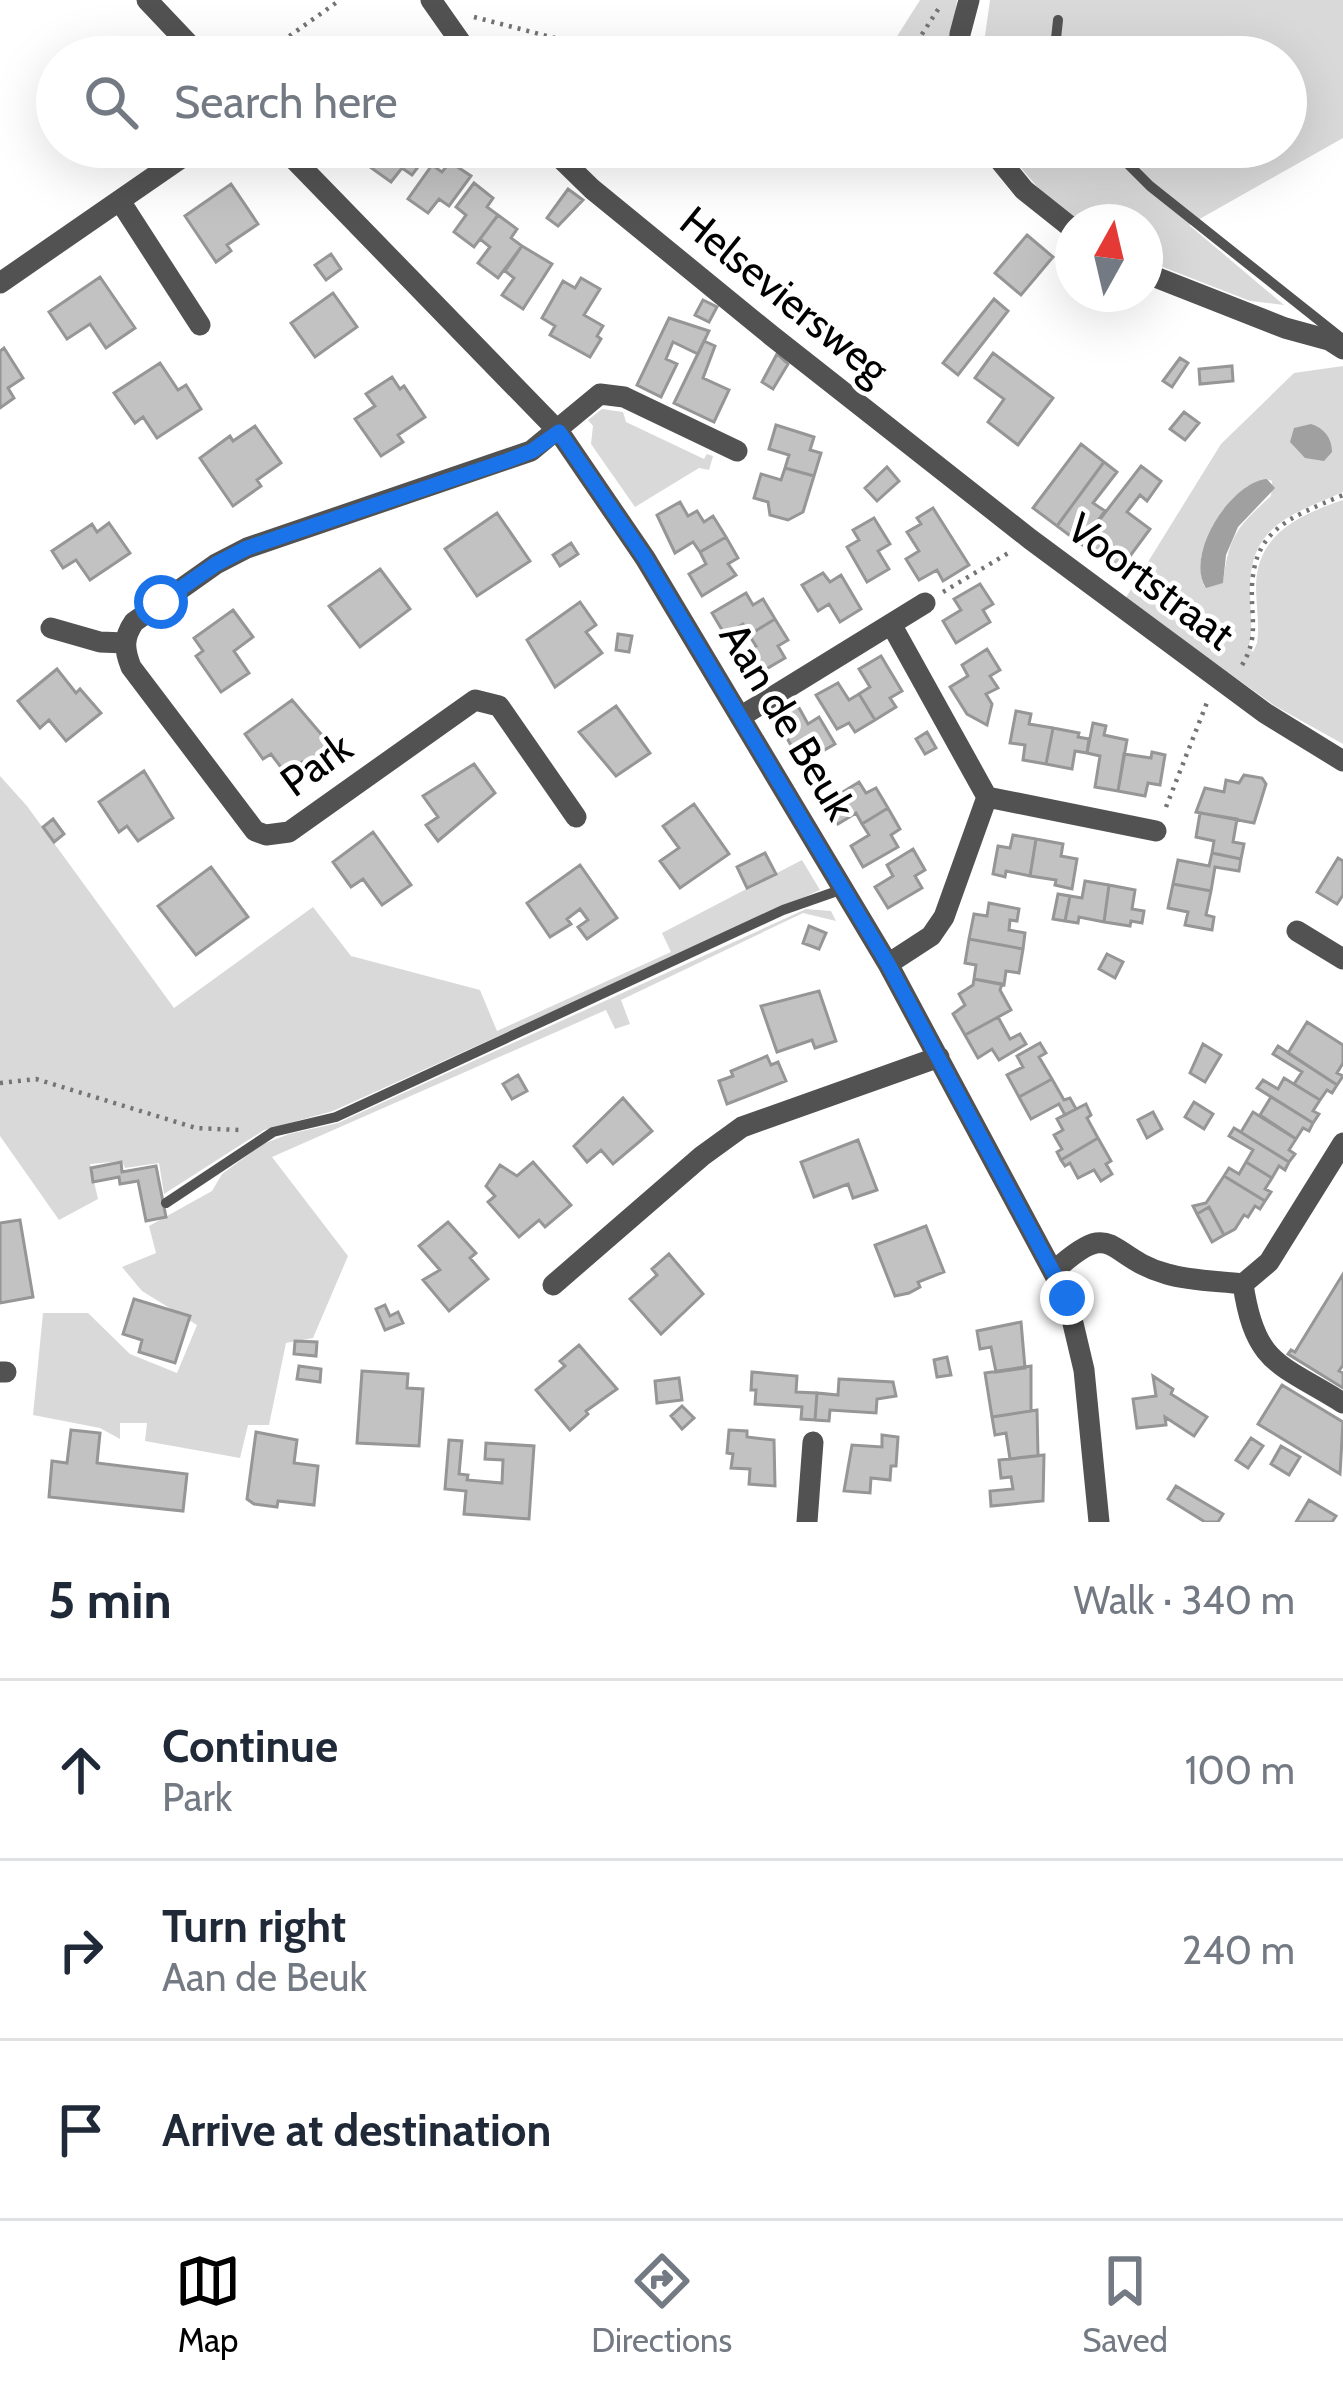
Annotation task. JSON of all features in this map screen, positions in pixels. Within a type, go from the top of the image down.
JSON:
[{"type":"street","points":[[147,0],[182,36]]},
{"type":"street","points":[[431,0],[455,36]]},
{"type":"street","points":[[960,36],[969,0]]},
{"type":"street","points":[[0,284],[166,168]]},
{"type":"street","name":"Aan de Beuk","points":[[302,168],[559,432],[645,558],[888,964],[1067,1298],[1084,1370],[1099,1522]]},
{"type":"street","name":"Helseviersweg","points":[[570,168],[920,454]]},
{"type":"street","points":[[1006,168],[1055,215]]},
{"type":"street","points":[[119,200],[200,325]]},
{"type":"street","points":[[1163,280],[1343,349]]},
{"type":"street","points":[[51,628],[100,642],[125,643],[134,622],[227,557],[532,451],[592,399],[611,393],[737,451]]},
{"type":"street","name":"Voortstraat","points":[[920,454],[1223,682],[1343,760]]},
{"type":"street","points":[[740,717],[926,603]]},
{"type":"street","points":[[888,964],[931,936],[944,916],[987,797],[891,624]]},
{"type":"street","name":"Park","points":[[125,643],[131,667],[255,831],[266,835],[289,832],[475,700],[499,706],[576,818]]},
{"type":"street","points":[[987,797],[1156,832]]},
{"type":"street","points":[[1297,931],[1343,959]]},
{"type":"street","points":[[553,1286],[742,1127],[939,1057]]},
{"type":"street","points":[[1053,1272],[1084,1244],[1102,1241],[1166,1274],[1243,1284],[1269,1262],[1343,1143]]},
{"type":"street","points":[[1243,1284],[1254,1337],[1266,1355],[1343,1403]]},
{"type":"street","points":[[807,1522],[813,1442]]},
{"type":"lane","points":[[1056,36],[1058,20]]},
{"type":"lane","points":[[1132,168],[1343,340]]},
{"type":"lane","points":[[166,1203],[272,1132],[336,1117],[783,910],[843,889]]},
{"type":"path","points":[[289,36],[340,0]]},
{"type":"path","points":[[921,36],[944,0]]},
{"type":"path","points":[[450,29],[472,16],[547,36]]},
{"type":"path","points":[[1156,832],[1223,682],[1255,641],[1252,581],[1264,540],[1296,515],[1343,495]]},
{"type":"path","points":[[926,603],[1030,539]]},
{"type":"path","points":[[0,1083],[36,1079],[196,1128],[272,1132]]},
{"type":"shaded area","points":[[920,0],[957,0],[953,36],[897,36]]},
{"type":"shaded area","points":[[990,0],[1343,0],[1343,138],[1307,158],[1307,36],[985,36]]},
{"type":"shaded area","points":[[1021,168],[1290,168],[1189,225],[1284,305],[1250,301],[1163,267],[1163,204],[1057,204]]},
{"type":"shaded area","points":[[1343,366],[1343,492],[1277,525],[1257,551],[1248,648],[1253,652],[1257,643],[1258,568],[1272,540],[1296,520],[1343,500],[1343,744],[1275,706],[1125,599],[1221,444],[1294,373]],"holes":[[[1267,479],[1272,481],[1271,496],[1232,542],[1223,582],[1204,586],[1202,552],[1217,523],[1254,488]]]},
{"type":"shaded area","points":[[602,409],[623,412],[626,422],[704,459],[707,454],[713,456],[709,470],[699,468],[635,507],[591,444],[593,426],[588,420]]},
{"type":"shaded area","points":[[1311,424],[1331,442],[1332,452],[1324,461],[1305,458],[1290,442],[1294,428]]},
{"type":"shaded area","points":[[1267,479],[1275,488],[1238,527],[1226,555],[1223,583],[1206,588],[1201,557],[1215,522],[1239,493]]},
{"type":"shaded area","points":[[0,776],[174,1008],[313,907],[351,956],[480,990],[497,1031],[671,952],[662,933],[802,860],[820,890],[333,1111],[264,1130],[164,1194],[159,1163],[125,1168],[122,1161],[90,1164],[98,1199],[59,1220],[0,1136]]},
{"type":"shaded area","points":[[806,909],[831,911],[836,921],[803,913],[621,1000],[630,1024],[615,1029],[606,1010],[272,1157],[348,1256],[313,1338],[286,1343],[269,1425],[248,1425],[240,1458],[145,1441],[147,1423],[120,1423],[120,1439],[100,1428],[33,1415],[43,1313],[88,1313],[130,1354],[177,1373],[197,1325],[142,1291],[122,1267],[156,1253],[149,1226],[212,1191],[222,1174],[263,1144],[338,1123]]},
{"type":"building","points":[[371,168],[402,168],[391,182]]},
{"type":"building","points":[[430,168],[442,172],[459,168],[471,176],[449,206],[439,199],[428,213],[408,199]]},
{"type":"building","points":[[474,183],[493,198],[487,207],[498,215],[474,247],[454,232],[466,215],[456,207]]},
{"type":"building","points":[[231,184],[258,224],[227,245],[231,251],[216,262],[185,216]]},
{"type":"building","points":[[568,189],[583,200],[558,226],[547,218]]},
{"type":"building","points":[[498,215],[517,229],[511,238],[522,246],[498,278],[478,263],[490,247],[480,239]]},
{"type":"building","points":[[1027,235],[1053,257],[1021,295],[995,273]]},
{"type":"building","points":[[522,246],[552,264],[523,309],[502,295],[514,278],[505,271]]},
{"type":"building","points":[[331,254],[341,269],[326,280],[315,265]]},
{"type":"building","points":[[100,277],[135,328],[106,348],[90,324],[67,339],[49,312]]},
{"type":"building","points":[[581,278],[600,289],[584,315],[603,326],[590,357],[550,335],[555,326],[542,318],[563,281],[575,288]]},
{"type":"building","points":[[333,293],[357,327],[315,357],[291,323]]},
{"type":"building","points":[[994,299],[1008,311],[958,375],[943,363]]},
{"type":"building","points":[[703,300],[717,307],[709,322],[695,315]]},
{"type":"building","points":[[669,318],[709,331],[698,354],[673,342],[666,359],[677,364],[661,397],[637,385]]},
{"type":"building","points":[[704,341],[715,346],[703,378],[729,390],[714,422],[674,403]]},
{"type":"building","points":[[4,348],[23,378],[8,388],[14,398],[0,408],[0,351]]},
{"type":"building","points":[[993,353],[1053,398],[1018,445],[988,422],[1004,399],[975,378]]},
{"type":"building","points":[[777,354],[788,364],[773,389],[762,382]]},
{"type":"building","points":[[1180,358],[1188,363],[1172,387],[1163,381]]},
{"type":"building","points":[[160,363],[178,390],[186,385],[201,409],[157,438],[143,417],[135,423],[114,393]]},
{"type":"building","points":[[1232,366],[1233,381],[1200,384],[1199,369]]},
{"type":"building","points":[[392,377],[425,417],[398,435],[403,442],[381,456],[355,419],[375,406],[366,394]]},
{"type":"building","points":[[1184,412],[1199,423],[1185,440],[1170,429]]},
{"type":"building","points":[[776,425],[814,437],[810,450],[821,453],[814,476],[785,468],[789,455],[769,449]]},
{"type":"building","points":[[255,426],[281,463],[257,480],[261,486],[233,506],[200,458],[230,436],[233,441]]},
{"type":"building","points":[[1081,444],[1104,462],[1057,526],[1033,508]]},
{"type":"building","points":[[1104,462],[1117,472],[1093,503],[1105,511],[1081,544],[1057,526]]},
{"type":"building","points":[[1141,466],[1161,481],[1147,501],[1140,495],[1127,512],[1150,529],[1119,571],[1081,544]]},
{"type":"building","points":[[887,467],[899,481],[877,501],[865,488]]},
{"type":"building","points":[[785,468],[814,476],[803,512],[788,520],[770,515],[768,502],[754,498],[761,474],[781,480]]},
{"type":"building","points":[[680,502],[688,516],[697,511],[704,522],[713,516],[726,537],[700,552],[693,542],[675,553],[657,515]]},
{"type":"building","points":[[933,508],[969,565],[943,581],[937,570],[919,580],[906,559],[919,551],[907,532],[921,524],[917,518]]},
{"type":"building","points":[[497,513],[530,561],[477,596],[445,549]]},
{"type":"building","points":[[874,518],[890,544],[878,551],[889,569],[867,582],[847,547],[859,540],[853,530]]},
{"type":"building","points":[[109,523],[130,553],[90,580],[76,560],[63,568],[52,551],[92,524],[97,532]]},
{"type":"building","points":[[726,537],[738,558],[728,564],[736,575],[702,596],[689,574],[706,564],[700,552]]},
{"type":"building","points":[[571,543],[578,554],[560,566],[553,555]]},
{"type":"building","points":[[380,569],[410,609],[360,647],[329,606]]},
{"type":"building","points":[[823,573],[830,582],[841,575],[861,609],[840,622],[829,604],[818,611],[802,585]]},
{"type":"building","points":[[980,584],[993,604],[983,610],[990,622],[956,643],[943,621],[961,610],[954,599]]},
{"type":"building","points":[[746,593],[753,605],[763,599],[775,619],[749,635],[743,624],[725,635],[712,613]]},
{"type":"building","points":[[580,602],[596,625],[586,632],[602,653],[555,687],[527,640]]},
{"type":"building","points":[[233,610],[253,637],[234,651],[249,673],[221,692],[196,656],[203,651],[194,638]]},
{"type":"building","points":[[775,619],[788,640],[778,646],[785,658],[751,678],[738,657],[756,646],[749,635]]},
{"type":"building","points":[[618,634],[632,636],[629,652],[616,650]]},
{"type":"building","points":[[987,649],[1000,670],[990,676],[998,688],[986,694],[992,704],[987,725],[967,714],[950,687],[968,676],[962,665]]},
{"type":"building","points":[[881,656],[902,691],[890,698],[896,707],[875,720],[859,694],[870,687],[859,669]]},
{"type":"building","points":[[57,669],[101,713],[66,741],[49,720],[40,728],[18,701]]},
{"type":"building","points":[[838,683],[849,700],[859,694],[875,720],[855,732],[849,723],[837,729],[816,695]]},
{"type":"building","points":[[292,700],[333,748],[286,774],[271,754],[263,759],[245,734]]},
{"type":"building","points":[[616,706],[650,753],[616,776],[579,732]]},
{"type":"building","points":[[798,706],[808,724],[819,717],[835,744],[814,756],[808,747],[796,754],[776,719]]},
{"type":"building","points":[[1016,711],[1031,714],[1029,724],[1053,728],[1046,764],[1023,760],[1025,745],[1010,743]]},
{"type":"building","points":[[1093,723],[1106,726],[1104,735],[1127,740],[1118,791],[1095,787],[1100,756],[1087,753]]},
{"type":"building","points":[[1053,728],[1089,739],[1087,753],[1075,751],[1072,769],[1046,764]]},
{"type":"building","points":[[927,732],[936,748],[925,754],[916,739]]},
{"type":"building","points":[[1152,752],[1165,755],[1160,785],[1148,783],[1145,796],[1118,791],[1124,754],[1151,758]]},
{"type":"building","points":[[474,764],[495,793],[438,841],[426,825],[438,817],[423,796]]},
{"type":"building","points":[[144,771],[173,818],[138,841],[127,826],[119,832],[99,802]]},
{"type":"building","points":[[1244,775],[1262,778],[1266,784],[1254,823],[1196,812],[1205,788],[1224,792],[1226,780],[1239,783]]},
{"type":"building","points":[[859,782],[866,793],[876,788],[888,808],[862,824],[856,813],[838,824],[825,803]]},
{"type":"building","points":[[694,804],[729,854],[680,888],[660,861],[679,848],[663,826]]},
{"type":"building","points":[[888,808],[900,829],[891,835],[898,847],[863,867],[851,846],[869,835],[862,824]]},
{"type":"building","points":[[1200,813],[1237,819],[1233,842],[1244,844],[1241,859],[1212,853],[1214,841],[1196,837]]},
{"type":"building","points":[[53,819],[64,834],[54,842],[43,827]]},
{"type":"building","points":[[373,832],[411,885],[382,905],[363,879],[351,887],[333,862]]},
{"type":"building","points":[[1013,835],[1036,839],[1030,876],[1006,871],[1005,877],[993,874],[998,846],[1010,848]]},
{"type":"building","points":[[1036,839],[1063,844],[1061,856],[1077,859],[1072,889],[1055,885],[1056,880],[1030,876]]},
{"type":"building","points":[[913,849],[925,870],[915,876],[922,888],[888,908],[875,887],[893,876],[887,865]]},
{"type":"building","points":[[765,853],[776,874],[747,888],[737,867]]},
{"type":"building","points":[[1212,853],[1241,859],[1239,871],[1215,867],[1211,891],[1173,884],[1178,860],[1209,866]]},
{"type":"building","points":[[1338,858],[1343,861],[1343,895],[1337,904],[1317,892]]},
{"type":"building","points":[[580,865],[617,918],[587,939],[578,927],[588,920],[580,909],[567,919],[571,924],[550,937],[527,903]]},
{"type":"building","points":[[211,867],[248,917],[196,955],[158,906]]},
{"type":"building","points":[[1085,881],[1109,885],[1104,922],[1079,917],[1078,923],[1065,921],[1070,896],[1082,898]]},
{"type":"building","points":[[1173,884],[1211,891],[1206,915],[1214,917],[1212,930],[1185,925],[1188,912],[1168,908]]},
{"type":"building","points":[[1109,885],[1135,890],[1132,909],[1144,911],[1142,923],[1104,922]]},
{"type":"building","points":[[1058,894],[1070,896],[1065,921],[1053,919]]},
{"type":"building","points":[[989,903],[1019,909],[1009,930],[1025,933],[1023,949],[969,939],[974,914],[987,916]]},
{"type":"building","points":[[809,926],[826,933],[819,949],[803,943]]},
{"type":"building","points":[[969,939],[1023,949],[1019,973],[1006,971],[1004,985],[974,979],[976,965],[965,963]]},
{"type":"building","points":[[1107,954],[1123,962],[1115,978],[1099,969]]},
{"type":"building","points":[[974,979],[1002,984],[1000,990],[1011,1010],[965,1035],[953,1014],[965,1005],[959,994]]},
{"type":"building","points":[[819,991],[836,1041],[815,1048],[812,1040],[777,1052],[761,1006]]},
{"type":"building","points":[[998,1017],[1010,1039],[1020,1034],[1026,1044],[999,1060],[992,1049],[978,1058],[965,1035]]},
{"type":"building","points":[[1307,1022],[1343,1045],[1343,1063],[1337,1073],[1343,1076],[1337,1085],[1288,1053]]},
{"type":"building","points":[[1040,1043],[1046,1053],[1039,1057],[1052,1079],[1019,1097],[1007,1075],[1023,1067],[1017,1056]]},
{"type":"building","points":[[1203,1044],[1221,1055],[1205,1082],[1190,1073]]},
{"type":"building","points":[[1278,1046],[1337,1085],[1332,1093],[1327,1090],[1320,1100],[1294,1084],[1302,1072],[1273,1054]]},
{"type":"building","points":[[767,1056],[771,1065],[778,1062],[786,1081],[727,1104],[719,1081]]},
{"type":"building","points":[[518,1075],[527,1091],[512,1099],[503,1084]]},
{"type":"building","points":[[1284,1078],[1320,1100],[1313,1123],[1257,1088],[1263,1080],[1278,1089]]},
{"type":"building","points":[[1052,1079],[1064,1100],[1070,1098],[1076,1109],[1065,1115],[1059,1104],[1031,1119],[1019,1097]]},
{"type":"building","points":[[1271,1097],[1313,1123],[1309,1131],[1303,1128],[1296,1139],[1260,1115]]},
{"type":"building","points":[[623,1098],[652,1131],[613,1164],[601,1150],[587,1162],[574,1146]]},
{"type":"building","points":[[1194,1102],[1213,1114],[1204,1129],[1185,1117]]},
{"type":"building","points":[[1086,1104],[1091,1115],[1087,1118],[1098,1138],[1061,1160],[1057,1152],[1062,1149],[1054,1135],[1063,1130],[1057,1119]]},
{"type":"building","points":[[1153,1112],[1162,1129],[1147,1138],[1138,1120]]},
{"type":"building","points":[[1253,1112],[1296,1139],[1289,1162],[1234,1128],[1241,1132]]},
{"type":"building","points":[[1234,1128],[1289,1162],[1285,1170],[1279,1166],[1272,1178],[1246,1162],[1253,1150],[1229,1136]]},
{"type":"building","points":[[1098,1138],[1111,1161],[1106,1164],[1112,1174],[1101,1181],[1094,1170],[1078,1178],[1070,1163],[1065,1166],[1061,1160]]},
{"type":"building","points":[[858,1140],[877,1190],[853,1198],[848,1184],[814,1197],[801,1162]]},
{"type":"building","points":[[121,1162],[122,1172],[156,1166],[166,1217],[146,1221],[138,1181],[120,1184],[119,1177],[93,1182],[91,1168]]},
{"type":"building","points":[[533,1162],[571,1205],[545,1227],[539,1220],[519,1237],[488,1202],[495,1196],[486,1186],[500,1165],[517,1176]]},
{"type":"building","points":[[1246,1162],[1272,1178],[1265,1201],[1224,1176],[1229,1168],[1239,1174]]},
{"type":"building","points":[[1224,1176],[1265,1201],[1224,1235],[1209,1207],[1197,1214],[1193,1206],[1206,1203]]},
{"type":"building","points":[[1209,1207],[1224,1235],[1212,1242],[1197,1214]]},
{"type":"building","points":[[20,1220],[33,1297],[0,1303],[0,1223]]},
{"type":"building","points":[[448,1222],[476,1253],[470,1258],[488,1279],[449,1311],[423,1280],[440,1270],[419,1246]]},
{"type":"building","points":[[926,1226],[944,1272],[895,1296],[875,1245]]},
{"type":"building","points":[[669,1254],[703,1294],[661,1334],[630,1299],[657,1275],[652,1269]]},
{"type":"building","points":[[1343,1274],[1343,1365],[1339,1371],[1343,1388],[1288,1354],[1295,1352]]},
{"type":"building","points":[[134,1299],[190,1316],[175,1363],[139,1352],[142,1340],[123,1334]]},
{"type":"building","points":[[385,1305],[390,1316],[398,1312],[403,1323],[385,1330],[376,1309]]},
{"type":"building","points":[[1021,1322],[1025,1368],[996,1372],[991,1347],[980,1349],[977,1331]]},
{"type":"building","points":[[295,1341],[317,1342],[316,1356],[294,1354]]},
{"type":"building","points":[[579,1345],[617,1389],[586,1411],[570,1430],[536,1390],[565,1366],[560,1361]]},
{"type":"building","points":[[947,1357],[951,1375],[937,1377],[934,1360]]},
{"type":"building","points":[[299,1366],[321,1369],[320,1382],[297,1379]]},
{"type":"building","points":[[1031,1366],[1031,1411],[992,1417],[985,1373]]},
{"type":"building","points":[[362,1371],[408,1374],[407,1388],[423,1389],[419,1446],[357,1443]]},
{"type":"building","points":[[752,1372],[797,1376],[796,1392],[817,1393],[815,1420],[801,1419],[802,1407],[755,1404]]},
{"type":"building","points":[[1153,1376],[1207,1417],[1194,1436],[1165,1417],[1166,1425],[1137,1428],[1133,1399],[1156,1396]]},
{"type":"building","points":[[679,1378],[682,1400],[657,1403],[655,1381]]},
{"type":"building","points":[[839,1379],[893,1382],[896,1396],[877,1399],[876,1413],[830,1410],[829,1421],[815,1420],[817,1393],[838,1395]]},
{"type":"building","points":[[1282,1385],[1343,1422],[1340,1474],[1258,1424]]},
{"type":"building","points":[[682,1406],[694,1418],[682,1429],[671,1416]]},
{"type":"building","points":[[1037,1410],[1038,1456],[1010,1459],[1006,1433],[995,1435],[992,1417]]},
{"type":"building","points":[[71,1430],[100,1433],[97,1463],[187,1474],[183,1511],[49,1497],[52,1461],[67,1463]]},
{"type":"building","points":[[729,1430],[774,1440],[775,1486],[749,1484],[750,1469],[731,1468]]},
{"type":"building","points":[[256,1432],[297,1440],[294,1463],[318,1466],[314,1505],[278,1501],[277,1507],[247,1499]]},
{"type":"building","points":[[882,1435],[898,1437],[890,1480],[871,1478],[870,1493],[844,1491],[852,1445],[882,1447]]},
{"type":"building","points":[[1251,1438],[1263,1446],[1248,1468],[1236,1460]]},
{"type":"building","points":[[449,1440],[462,1441],[459,1474],[468,1475],[467,1480],[502,1483],[503,1460],[485,1459],[486,1443],[534,1446],[529,1519],[464,1514],[466,1491],[445,1489]]},
{"type":"building","points":[[1281,1446],[1300,1457],[1289,1475],[1271,1464]]},
{"type":"building","points":[[1044,1455],[1043,1501],[991,1506],[990,1491],[1013,1489],[1011,1477],[1001,1478],[999,1460]]},
{"type":"building","points":[[1176,1486],[1223,1514],[1218,1522],[1205,1522],[1168,1499]]},
{"type":"building","points":[[1309,1500],[1336,1516],[1332,1522],[1296,1522]]},
{"type":"route","points":[[161,602],[247,548],[506,461],[532,451],[559,432],[645,558],[888,964],[1067,1298]]}]
